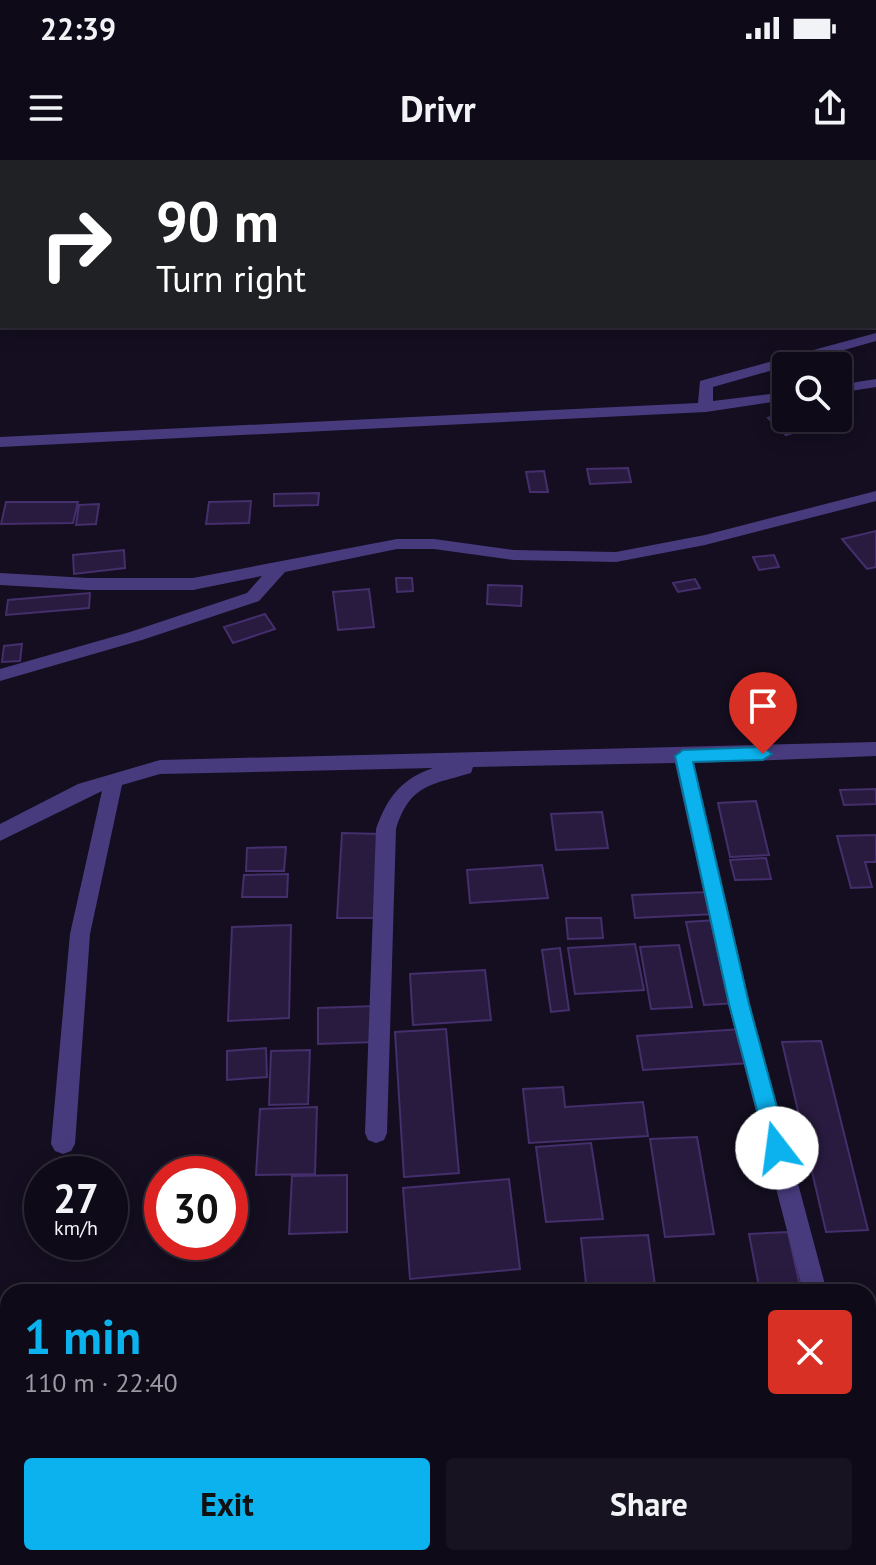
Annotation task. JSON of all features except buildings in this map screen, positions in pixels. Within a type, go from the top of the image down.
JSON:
[{"type":"street","points":[[706,407],[705,384],[876,337]]},
{"type":"street","points":[[852,387],[876,383]]},
{"type":"street","points":[[0,442],[706,407],[772,398]]},
{"type":"street","points":[[0,579],[88,584],[193,584],[397,544],[434,544],[514,555],[616,557],[705,540],[876,496]]},
{"type":"street","points":[[0,675],[136,636],[253,597],[278,569]]},
{"type":"street","points":[[0,833],[85,789],[160,767],[876,749]]},
{"type":"street","points":[[683,756],[739,1004],[813,1284]]},
{"type":"street","points":[[376,1133],[386,829],[393,804],[408,787],[446,771],[520,758]]},
{"type":"street","points":[[63,1144],[80,934],[114,779]]},
{"type":"route","points":[[763,754],[683,756],[739,1004],[777,1148]]}]
